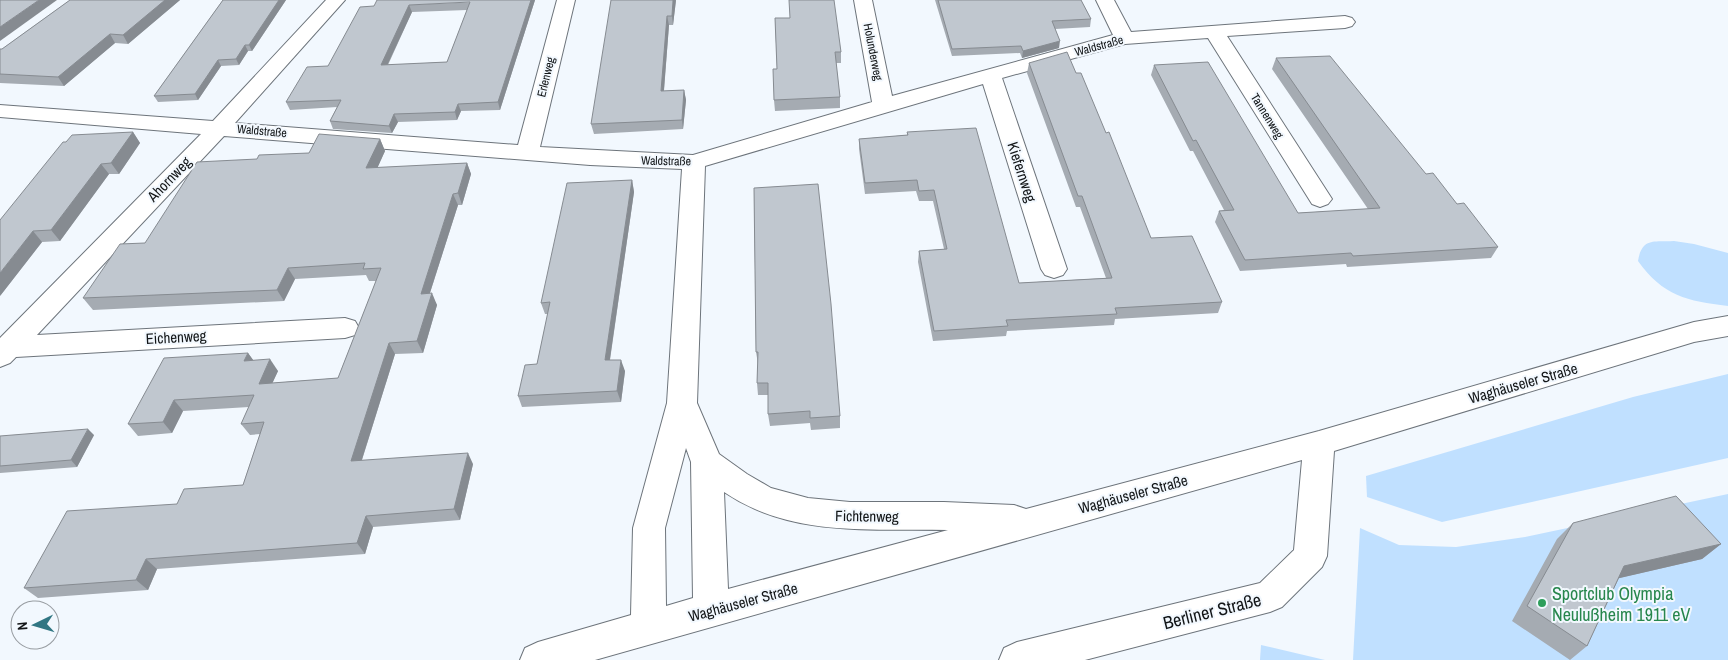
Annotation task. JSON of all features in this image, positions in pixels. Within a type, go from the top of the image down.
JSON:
[{"type":"street","name":"Ahornweg","points":[[4,351],[219,128],[336,0]]},
{"type":"street","name":"Erlenweg","points":[[527,153],[566,0]]},
{"type":"street","name":"Holunderweg","points":[[863,0],[883,105]]},
{"type":"street","points":[[1105,0],[1124,38]]},
{"type":"street","name":"Waldstraße","points":[[0,111],[527,153],[694,162],[883,105],[1124,38],[1215,33],[1345,22]]},
{"type":"street","name":"Tannenweg","points":[[1215,33],[1320,200]]},
{"type":"street","name":"Kiefernweg","points":[[991,75],[1054,269]]},
{"type":"street","name":"Fichtenweg","points":[[649,627],[649,528],[682,404],[694,162]]},
{"type":"street","name":"Waghäuseler Straße","points":[[538,660],[649,627],[1319,443],[1694,332],[1728,326]]},
{"type":"street","name":"Eichenweg","points":[[4,351],[344,328]]},
{"type":"street","name":"Fichtenweg","points":[[682,404],[707,462],[711,611]]},
{"type":"street","name":"Berliner Straße","points":[[1017,660],[1270,596],[1310,556],[1319,443]]},
{"type":"street","name":"Fichtenweg","points":[[707,462],[732,482],[768,501],[821,515],[876,518],[936,516],[1040,520]]},
{"type":"shaded area","points":[[1674,241],[1728,253],[1728,306],[1700,302],[1677,295],[1647,273],[1638,261],[1642,248],[1650,242]]},
{"type":"shaded area","points":[[1728,374],[1728,458],[1442,522],[1367,497],[1366,476],[1633,397]]},
{"type":"shaded area","name":"Sportclub Olympia Neulußheim 1911 eV","points":[[1728,494],[1728,660],[1353,660],[1360,528],[1399,545],[1456,547],[1525,537]]},
{"type":"shaded area","points":[[1261,645],[1325,660],[1260,660]]},
{"type":"building","points":[[0,0],[39,0],[0,27]]},
{"type":"building","points":[[70,0],[165,0],[123,35],[110,34],[58,77],[0,74],[0,49]]},
{"type":"building","points":[[223,0],[279,0],[249,45],[245,45],[236,59],[218,60],[195,94],[154,96]]},
{"type":"building","points":[[377,0],[531,0],[498,102],[458,104],[455,112],[394,114],[389,126],[330,121],[341,100],[286,102],[307,67],[328,66],[360,7],[374,6]],"holes":[[[470,2],[447,62],[381,65],[409,5]]]},
{"type":"building","points":[[611,0],[673,0],[672,16],[667,16],[661,91],[684,90],[682,120],[591,124]]},
{"type":"building","points":[[789,0],[834,0],[841,52],[835,52],[840,97],[774,100],[773,69],[777,69],[775,18],[790,18]]},
{"type":"building","points":[[938,0],[1081,0],[1091,19],[1052,21],[1060,41],[1023,51],[1021,46],[952,49]]},
{"type":"building","points":[[1067,52],[1076,73],[1081,73],[1106,133],[1109,132],[1151,238],[1192,236],[1222,302],[1115,308],[1117,314],[1006,320],[1008,326],[934,331],[919,251],[947,249],[934,190],[919,191],[917,180],[865,183],[859,139],[908,135],[907,132],[976,128],[1019,283],[1112,278],[1082,196],[1078,196],[1029,63]]},
{"type":"building","points":[[1330,56],[1426,174],[1433,173],[1457,204],[1464,203],[1498,247],[1353,256],[1351,253],[1245,260],[1219,211],[1234,210],[1196,140],[1193,141],[1154,65],[1208,62],[1298,213],[1380,208],[1276,58]]},
{"type":"building","points":[[133,132],[111,163],[101,164],[51,230],[33,231],[0,273],[0,220],[63,142],[66,142],[72,135]]},
{"type":"building","points":[[319,134],[380,139],[366,168],[467,163],[458,193],[453,194],[421,294],[432,293],[417,341],[389,343],[351,461],[468,453],[454,509],[366,516],[357,543],[146,559],[136,580],[24,588],[67,511],[177,504],[184,489],[243,485],[264,422],[241,424],[254,395],[174,400],[163,422],[128,424],[164,358],[248,353],[244,361],[270,359],[259,384],[338,378],[381,268],[363,269],[365,263],[288,268],[277,290],[83,298],[120,244],[145,243],[197,162],[257,159],[259,155],[309,153]]},
{"type":"building","points":[[632,180],[605,360],[621,360],[617,391],[518,396],[525,365],[537,364],[550,302],[541,303],[567,183]]},
{"type":"building","points":[[818,184],[831,304],[840,416],[810,418],[810,411],[768,414],[768,383],[757,383],[754,188]]},
{"type":"building","points":[[88,429],[71,460],[0,466],[0,436]]},
{"type":"building","points":[[1676,496],[1721,544],[1624,566],[1587,646],[1527,606],[1573,523]]},
{"type":"place","name":"Sportclub Olympia Neulußheim 1911 eV","points":[[1542,603]]}]
